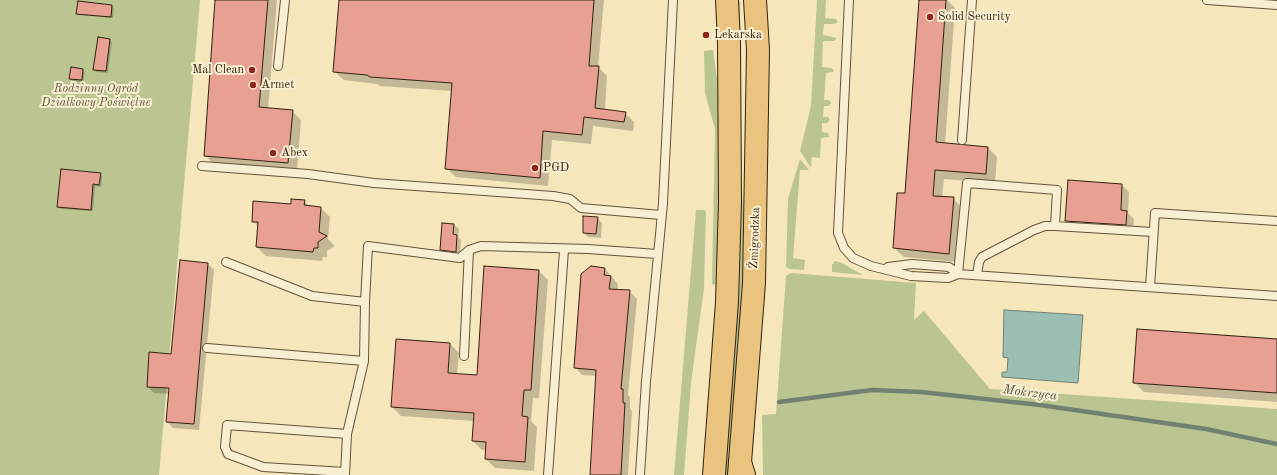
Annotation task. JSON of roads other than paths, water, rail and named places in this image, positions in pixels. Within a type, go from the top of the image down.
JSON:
[{"type":"main road","points":[[714,475],[727,302],[730,202],[727,0]]},
{"type":"main road","name":"Żmigrodzka","points":[[741,471],[755,255],[758,50],[755,0]]},
{"type":"lane","points":[[278,66],[285,0]]},
{"type":"lane","points":[[640,475],[661,215],[673,0]]},
{"type":"lane","points":[[849,0],[838,233],[844,248],[853,258],[871,266],[885,268],[911,276],[948,278],[958,274],[977,275],[1277,296]]},
{"type":"lane","points":[[962,140],[972,0]]},
{"type":"lane","points":[[1207,0],[1277,5]]},
{"type":"lane","points":[[202,166],[308,174],[374,183],[553,196],[570,199],[581,208],[661,215]]},
{"type":"lane","points":[[958,274],[967,183],[1057,190],[1055,226]]},
{"type":"lane","points":[[1150,287],[1155,213],[1277,221]]},
{"type":"lane","points":[[977,275],[979,262],[982,257],[1034,230],[1045,226],[1153,232]]},
{"type":"lane","points":[[347,434],[227,425],[225,447],[228,454],[263,467],[345,474],[347,434],[364,361],[368,246],[460,258],[469,250],[481,246],[564,250],[588,249],[657,254]]},
{"type":"lane","points":[[464,356],[469,250]]},
{"type":"lane","points":[[548,475],[564,250]]},
{"type":"lane","points":[[226,262],[312,296],[365,302]]},
{"type":"lane","points":[[207,348],[364,361]]},
{"type":"water","points":[[1004,310],[1083,315],[1078,383],[1002,377],[1002,372],[1007,372],[1008,358],[1003,357]]},
{"type":"waterway","name":"Mokrzyca","points":[[779,402],[872,390],[921,392],[1040,405],[1206,429],[1277,444]]},
{"type":"place","name":"Solid Security","points":[[930,17]]},
{"type":"place","name":"Lekarska","points":[[706,35]]},
{"type":"place","name":"Mal Clean","points":[[252,70]]},
{"type":"place","name":"Armet","points":[[253,85]]},
{"type":"place","name":"Abex","points":[[273,153]]},
{"type":"place","name":"PGD","points":[[535,168]]},
{"type":"park label","name":"Rodzinny Ogród Działkowy Poświętne","points":[[96,96]]}]
